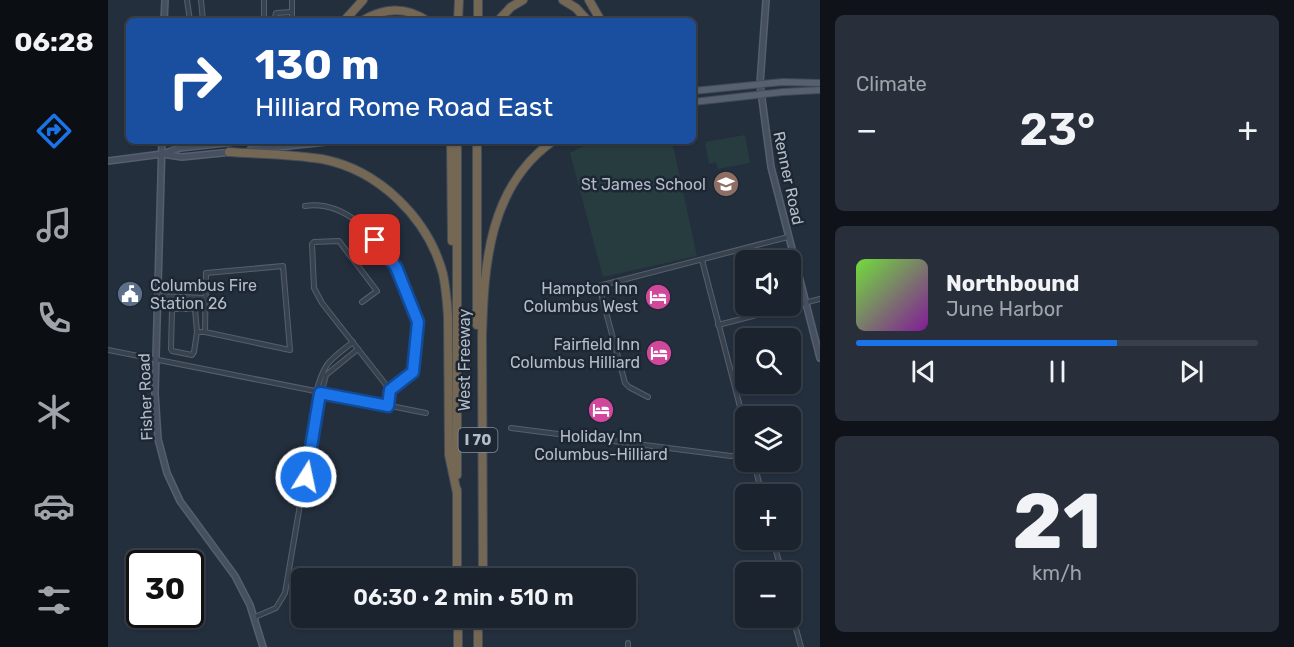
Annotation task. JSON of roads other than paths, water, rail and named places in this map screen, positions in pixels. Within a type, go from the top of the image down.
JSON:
[{"type":"highway","points":[[347,18],[363,0]]},
{"type":"highway","points":[[458,18],[459,0]]},
{"type":"highway","points":[[478,0],[478,18]]},
{"type":"highway","points":[[501,18],[511,7],[523,0]]},
{"type":"highway","points":[[563,0],[585,18]]},
{"type":"highway","points":[[589,0],[599,18]]},
{"type":"highway","points":[[369,18],[378,13],[396,10],[421,18]]},
{"type":"highway","points":[[451,144],[453,269],[458,293]]},
{"type":"highway","name":"West Freeway","points":[[457,144],[457,568]]},
{"type":"highway","name":"West Freeway","points":[[478,144],[478,568]]},
{"type":"highway","points":[[483,568],[482,336],[491,234],[500,207],[516,178],[530,160],[549,144]]},
{"type":"highway","points":[[229,152],[302,157],[343,165],[381,185],[402,202],[419,223],[442,272],[446,293],[449,455],[457,493]]},
{"type":"highway","points":[[458,628],[458,647]]},
{"type":"highway","points":[[478,628],[478,647]]},
{"type":"highway","points":[[483,628],[483,647]]},
{"type":"main road","points":[[164,18],[165,0]]},
{"type":"main road","name":"Renner Road","points":[[766,0],[760,84],[771,167],[820,358]]},
{"type":"main road","points":[[696,91],[760,84],[820,83]]},
{"type":"main road","points":[[696,102],[820,90]]},
{"type":"main road","name":"Fisher Road","points":[[162,144],[156,360],[157,432],[170,480],[186,511],[235,576],[255,617],[263,647]]},
{"type":"main road","points":[[108,161],[216,144]]},
{"type":"main road","points":[[162,154],[182,157],[307,144]]},
{"type":"street","points":[[187,0],[190,18]]},
{"type":"street","points":[[201,0],[203,18]]},
{"type":"street","points":[[264,0],[264,18]]},
{"type":"street","points":[[292,0],[292,18]]},
{"type":"street","points":[[275,18],[276,13],[292,12]]},
{"type":"street","points":[[305,206],[318,204],[328,206],[365,226],[396,267],[419,329],[414,346],[413,372],[390,390],[388,406]]},
{"type":"street","points":[[648,397],[625,383],[599,286],[788,237]]},
{"type":"street","points":[[362,302],[377,291],[339,241],[314,242],[312,244],[314,288],[390,390]]},
{"type":"street","points":[[702,260],[740,406]]},
{"type":"street","points":[[197,332],[290,350],[284,266],[206,273],[205,332]]},
{"type":"street","points":[[158,296],[205,298]]},
{"type":"street","points":[[718,324],[820,299]]},
{"type":"street","points":[[172,309],[195,309],[197,332],[192,355],[172,351],[172,309]]},
{"type":"street","points":[[255,617],[276,608],[285,593],[322,371],[327,363],[353,342]]},
{"type":"street","points":[[319,393],[326,375],[358,349]]},
{"type":"street","points":[[108,350],[426,413]]},
{"type":"street","points":[[511,428],[735,456]]},
{"type":"street","points":[[796,628],[801,647]]},
{"type":"place","name":"St James School","points":[[726,184]]},
{"type":"place","name":"Columbus Fire Station 26","points":[[130,294]]},
{"type":"place","name":"Hampton Inn Columbus West","points":[[658,297]]},
{"type":"place","name":"Fairfield Inn Columbus Hilliard","points":[[659,353]]},
{"type":"place","name":"Holiday Inn Columbus-Hilliard","points":[[601,410]]}]
